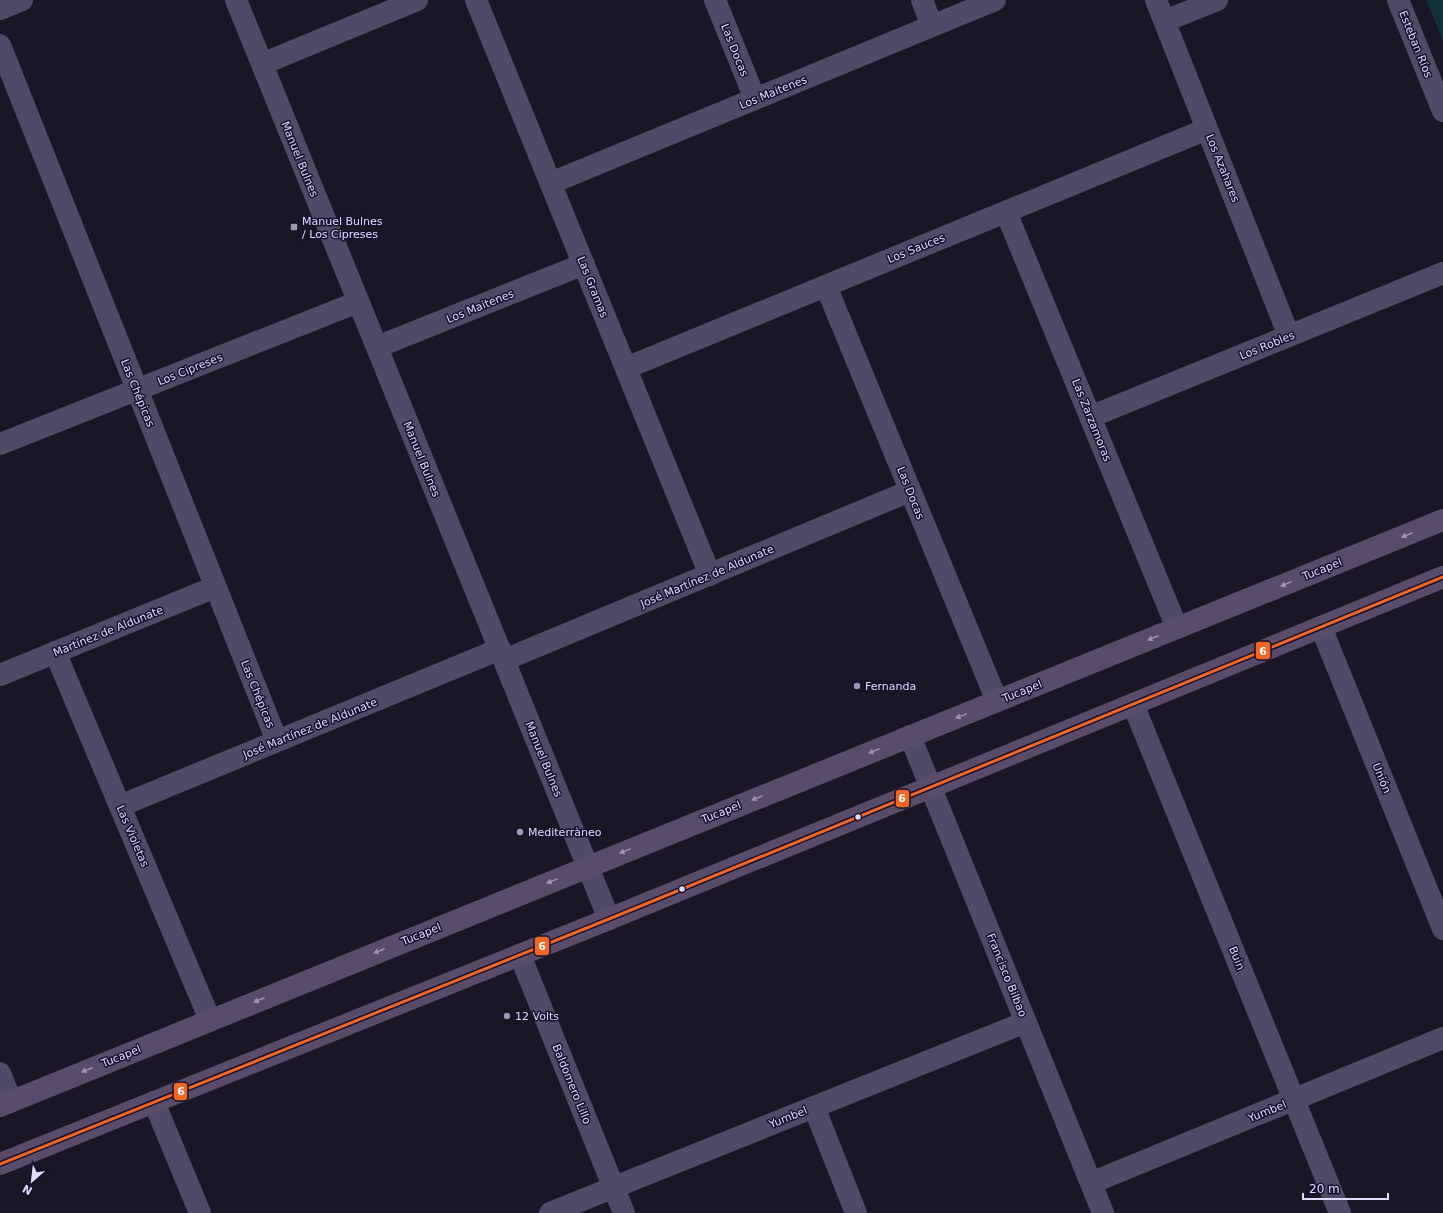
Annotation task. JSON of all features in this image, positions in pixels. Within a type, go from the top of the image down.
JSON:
[{"type":"main road","name":"Tucapel","points":[[6,1103],[1443,520]]},
{"type":"main road","points":[[0,1164],[609,919],[1443,577]]},
{"type":"street","points":[[0,9],[22,0]]},
{"type":"street","name":"Manuel Bulnes","points":[[236,0],[609,919]]},
{"type":"street","points":[[262,64],[417,0]]},
{"type":"street","name":"Las Gramas","points":[[476,0],[710,575]]},
{"type":"street","name":"Las Docas","points":[[715,0],[754,99]]},
{"type":"street","points":[[922,0],[932,26]]},
{"type":"street","name":"Los Maitenes","points":[[551,183],[995,0]]},
{"type":"street","name":"Los Azahares","points":[[1156,0],[1289,336]]},
{"type":"street","points":[[1164,21],[1217,0]]},
{"type":"street","name":"Esteban Ríos","points":[[1398,0],[1443,111]]},
{"type":"street","name":"Las Chépicas","points":[[0,45],[277,741]]},
{"type":"street","name":"Los Sauces","points":[[626,368],[1207,129]]},
{"type":"street","name":"Las Zarzamoras","points":[[1006,212],[1177,628]]},
{"type":"street","name":"Los Maitenes","points":[[377,347],[584,264]]},
{"type":"street","name":"Los Robles","points":[[1090,417],[1443,273]]},
{"type":"street","name":"Las Docas","points":[[826,286],[997,701]]},
{"type":"street","name":"Los Cipreses","points":[[0,444],[358,302]]},
{"type":"street","name":"José Martínez de Aldunate","points":[[120,806],[277,741],[710,575],[910,491]]},
{"type":"street","name":"Martínez de Aldunate","points":[[0,675],[215,586]]},
{"type":"street","name":"Unión","points":[[1321,626],[1443,929]]},
{"type":"street","name":"Las Violetas","points":[[55,652],[210,1020]]},
{"type":"street","name":"Buin","points":[[1133,704],[1340,1213]]},
{"type":"street","name":"Francisco Bilbao","points":[[910,736],[1103,1213]]},
{"type":"street","name":"Baldomero Lillo","points":[[520,955],[624,1213]]},
{"type":"street","name":"Yumbel","points":[[550,1213],[1026,1022]]},
{"type":"street","name":"Yumbel","points":[[1091,1183],[1443,1038]]},
{"type":"street","points":[[0,1073],[6,1103]]},
{"type":"street","points":[[154,1102],[200,1213]]},
{"type":"street","points":[[814,1107],[856,1213]]},
{"type":"green space","points":[[1426,0],[1443,0],[1443,41]]},
{"type":"transit line","name":"6","points":[[0,1164],[609,919],[1443,577]]},
{"type":"place","name":"Manuel Bulnes / Los Cipreses","points":[[294,227]]},
{"type":"place","name":"Fernanda","points":[[857,686]]},
{"type":"place","name":"Mediterràneo","points":[[520,832]]},
{"type":"place","name":"12 Volts","points":[[507,1016]]}]
